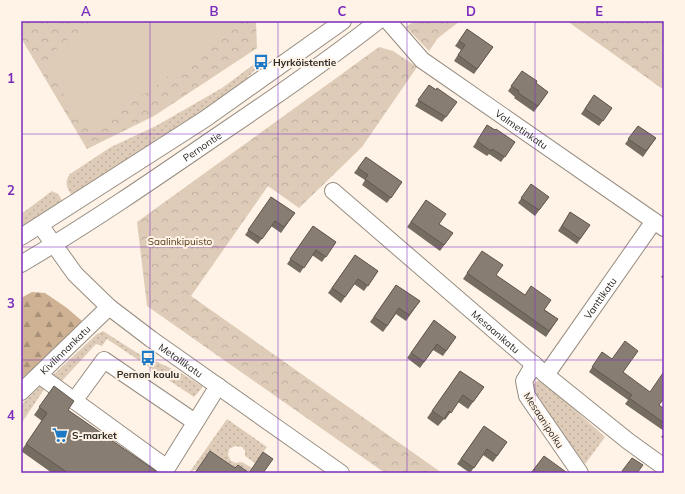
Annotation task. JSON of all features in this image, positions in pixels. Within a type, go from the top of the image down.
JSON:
[{"type":"street","points":[[21,237],[205,119],[343,21]]},
{"type":"street","name":"Pernontie","points":[[21,264],[169,170],[287,89],[378,21]]},
{"type":"street","name":"Valmetinkatu","points":[[388,21],[422,60],[659,224]]},
{"type":"street","name":"Mesaanikatu","points":[[333,191],[540,369],[628,441],[664,467]]},
{"type":"street","name":"Vanttikatu","points":[[540,369],[659,224]]},
{"type":"street","name":"Metallikatu","points":[[40,225],[76,274],[109,307],[341,473]]},
{"type":"street","name":"Kivilinnankatu","points":[[21,392],[109,307]]},
{"type":"street","points":[[74,401],[104,360],[195,422]]},
{"type":"street","name":"Mesaanipolku","points":[[540,369],[524,381],[527,396],[580,473]]},
{"type":"street","points":[[39,375],[165,470],[218,386]]},
{"type":"green space","points":[[21,21],[256,21],[257,48],[154,116],[87,149],[21,38]]},
{"type":"green space","points":[[94,21],[243,21],[91,133],[48,71],[52,52]]},
{"type":"green space","points":[[414,21],[460,21],[438,38],[429,51],[406,27]]},
{"type":"green space","points":[[567,21],[664,21],[664,90]]},
{"type":"green space","name":"Saalinkipuisto","points":[[379,47],[393,51],[417,67],[362,147],[299,208],[268,186],[191,296],[442,473],[385,473],[147,306],[137,222]]},
{"type":"green space","points":[[257,62],[259,66],[229,96],[73,197],[68,189],[67,183],[70,174],[111,147],[156,126],[222,88]]},
{"type":"green space","points":[[52,191],[58,194],[64,203],[21,229],[21,214]]},
{"type":"green space","points":[[32,292],[45,293],[67,308],[82,321],[76,332],[21,379],[21,298]]},
{"type":"green space","points":[[103,331],[153,363],[155,361],[181,373],[202,386],[202,388],[194,397],[107,339],[102,346],[96,344],[61,382],[52,376],[97,334]]},
{"type":"green space","points":[[537,381],[544,382],[605,437],[585,464],[536,398],[533,385]]},
{"type":"green space","points":[[43,384],[45,388],[21,424],[21,405]]},
{"type":"green space","points":[[227,419],[267,447],[255,463],[245,456],[245,451],[242,447],[235,446],[229,449],[228,455],[231,461],[236,463],[242,462],[252,468],[248,473],[194,470],[192,473],[189,473]]},
{"type":"building","points":[[467,29],[493,47],[477,69],[458,55],[465,45],[459,41]]},
{"type":"building","points":[[522,71],[537,81],[536,83],[548,92],[538,106],[518,93],[519,91],[511,86]]},
{"type":"building","points":[[429,85],[436,90],[437,88],[457,102],[446,117],[418,100]]},
{"type":"building","points":[[594,95],[612,108],[603,121],[585,109]]},
{"type":"building","points":[[487,125],[495,130],[496,129],[515,142],[505,157],[492,149],[491,151],[477,141]]},
{"type":"building","points":[[638,126],[656,138],[646,151],[628,139]]},
{"type":"building","points":[[366,157],[402,182],[391,198],[365,179],[368,175],[358,168]]},
{"type":"building","points":[[531,184],[549,197],[539,210],[521,198]]},
{"type":"building","points":[[271,197],[295,213],[284,227],[275,221],[262,239],[248,230]]},
{"type":"building","points":[[426,200],[446,214],[439,224],[453,233],[444,245],[411,222]]},
{"type":"building","points":[[570,212],[590,225],[580,239],[562,226]]},
{"type":"building","points":[[313,226],[336,242],[326,257],[316,250],[304,268],[290,259]]},
{"type":"building","points":[[482,251],[503,265],[496,275],[525,295],[531,286],[551,300],[544,310],[558,319],[549,331],[467,273]]},
{"type":"building","points":[[355,255],[378,271],[368,286],[358,279],[345,297],[332,288]]},
{"type":"building","points":[[396,285],[420,301],[409,315],[399,308],[387,326],[374,317]]},
{"type":"building","points":[[434,320],[456,337],[446,351],[437,344],[424,362],[411,353]]},
{"type":"building","points":[[625,341],[638,351],[623,372],[650,392],[663,373],[664,374],[664,398],[659,405],[664,409],[664,423],[629,398],[632,395],[592,367],[602,352],[612,359]]},
{"type":"building","points":[[460,371],[484,387],[473,402],[463,395],[451,413],[449,411],[444,419],[432,411]]},
{"type":"building","name":"S-market","points":[[54,386],[74,401],[68,410],[156,471],[154,473],[68,473],[26,444],[47,413],[39,407]]},
{"type":"building","points":[[484,426],[507,442],[497,456],[487,449],[474,468],[461,459]]},
{"type":"building","points":[[210,451],[235,468],[238,465],[249,473],[195,473]]},
{"type":"building","points":[[263,452],[273,459],[263,473],[249,473]]},
{"type":"building","points":[[544,456],[566,472],[566,473],[531,473]]},
{"type":"building","points":[[632,458],[643,465],[637,473],[624,473],[622,471]]},
{"type":"place","name":"Hyrköistentie","points":[[261,62]]},
{"type":"place","name":"Pernon koulu","points":[[148,358]]},
{"type":"place","name":"S-market","points":[[60,435]]}]
